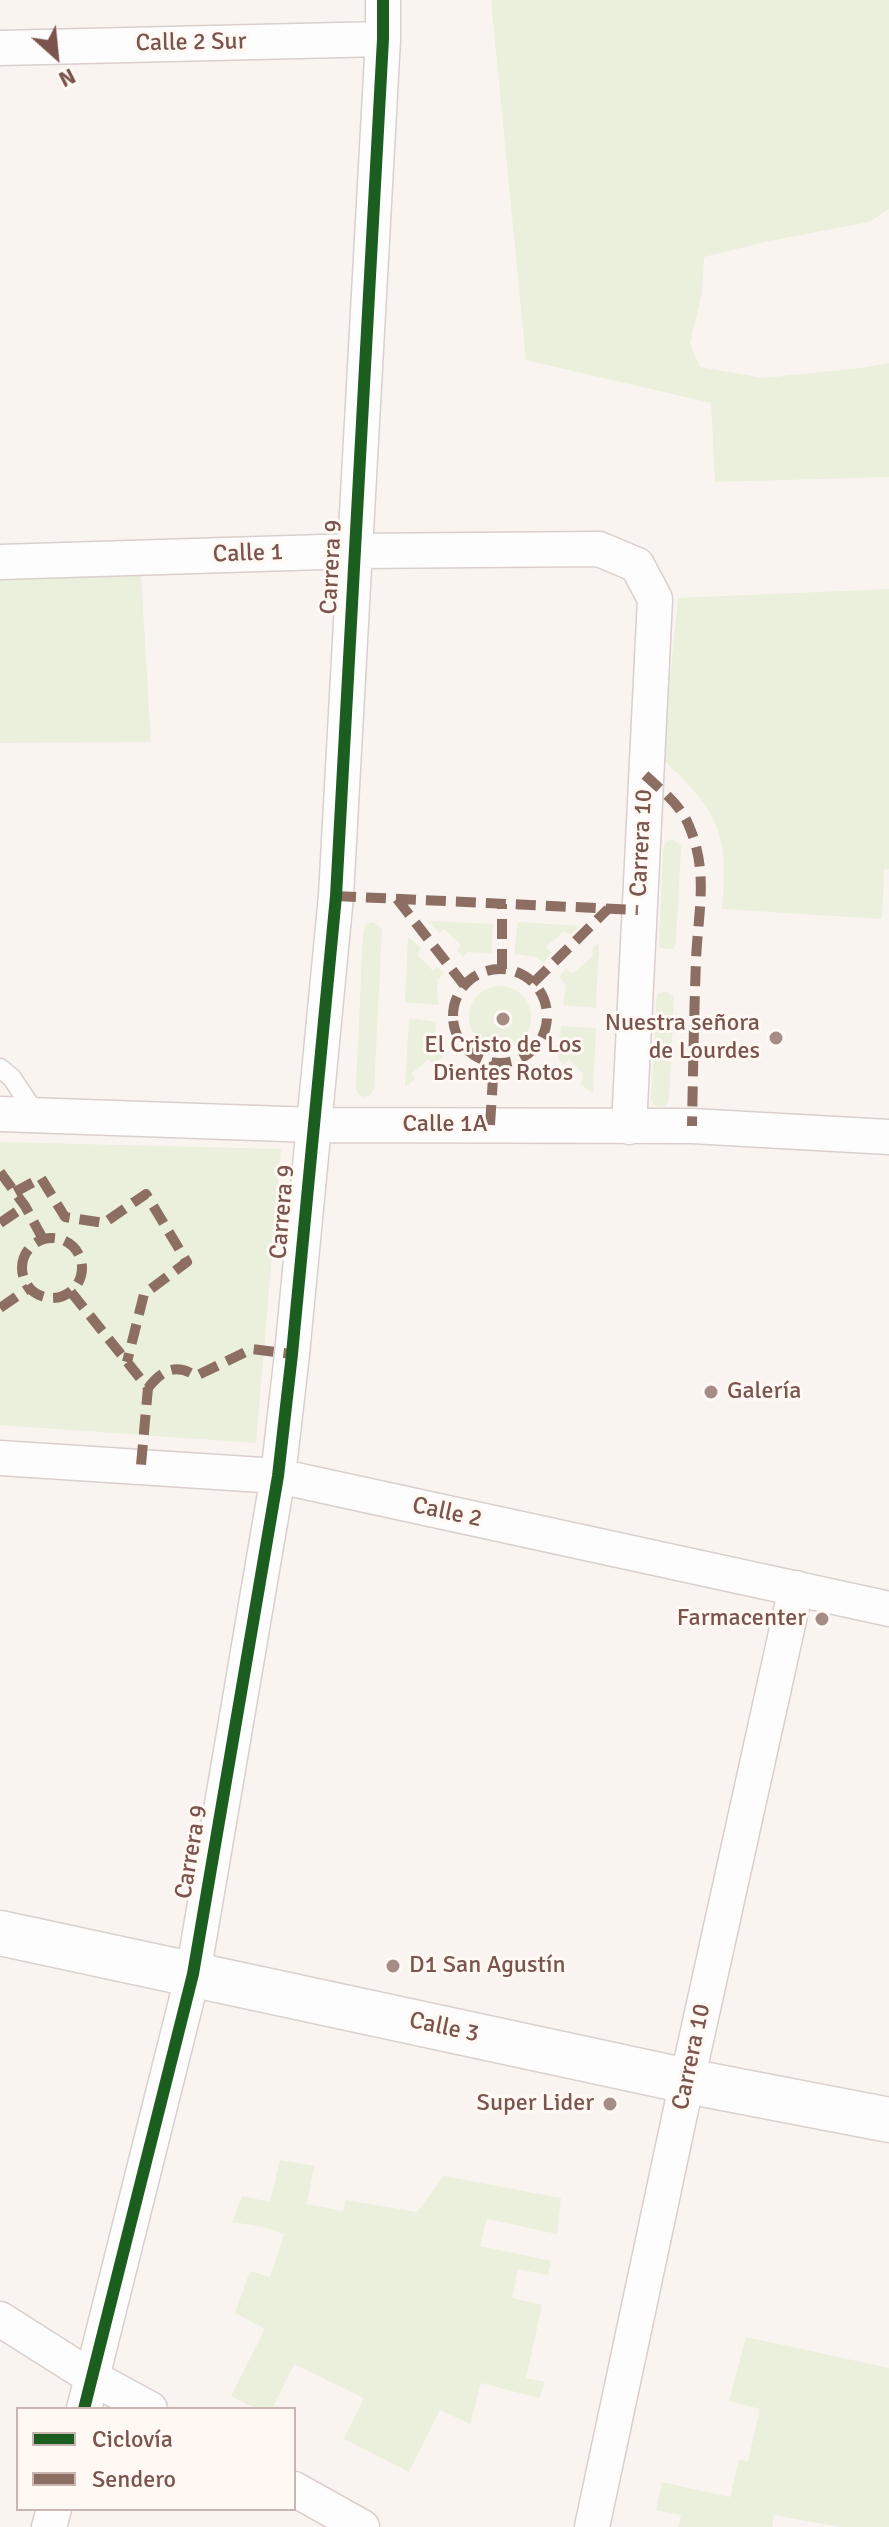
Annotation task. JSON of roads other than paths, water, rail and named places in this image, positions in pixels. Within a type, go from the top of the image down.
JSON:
[{"type":"main road","name":"Calle 3","points":[[0,1933],[687,2081],[889,2120]]},
{"type":"street","name":"Carrera 9","points":[[89,2393],[193,1974],[278,1476],[336,896],[383,0]]},
{"type":"street","name":"Calle 2 Sur","points":[[0,48],[383,39]]},
{"type":"street","name":"Calle 1","points":[[0,562],[355,551],[599,549],[637,565]]},
{"type":"street","name":"Carrera 10","points":[[629,1127],[655,599],[637,565]]},
{"type":"street","name":"Calle 1A","points":[[0,1114],[313,1125],[692,1126],[889,1137]]},
{"type":"street","name":"Calle 2","points":[[0,1458],[278,1476],[889,1609]]},
{"type":"street","name":"Carrera 10","points":[[592,2527],[796,1588]]},
{"type":"street","points":[[0,2319],[89,2393],[142,2407]]},
{"type":"street","points":[[296,2490],[362,2527]]},
{"type":"lane","points":[[0,1068],[12,1078],[37,1116]]},
{"type":"place","name":"El Cristo de Los Dientes Rotos","points":[[503,1019]]},
{"type":"place","name":"Nuestra señora de Lourdes","points":[[776,1038]]},
{"type":"place","name":"Galería","points":[[711,1392]]},
{"type":"place","name":"Farmacenter","points":[[822,1619]]},
{"type":"place","name":"D1 San Agustín","points":[[393,1966]]},
{"type":"place","name":"Super Lider","points":[[610,2104]]}]
